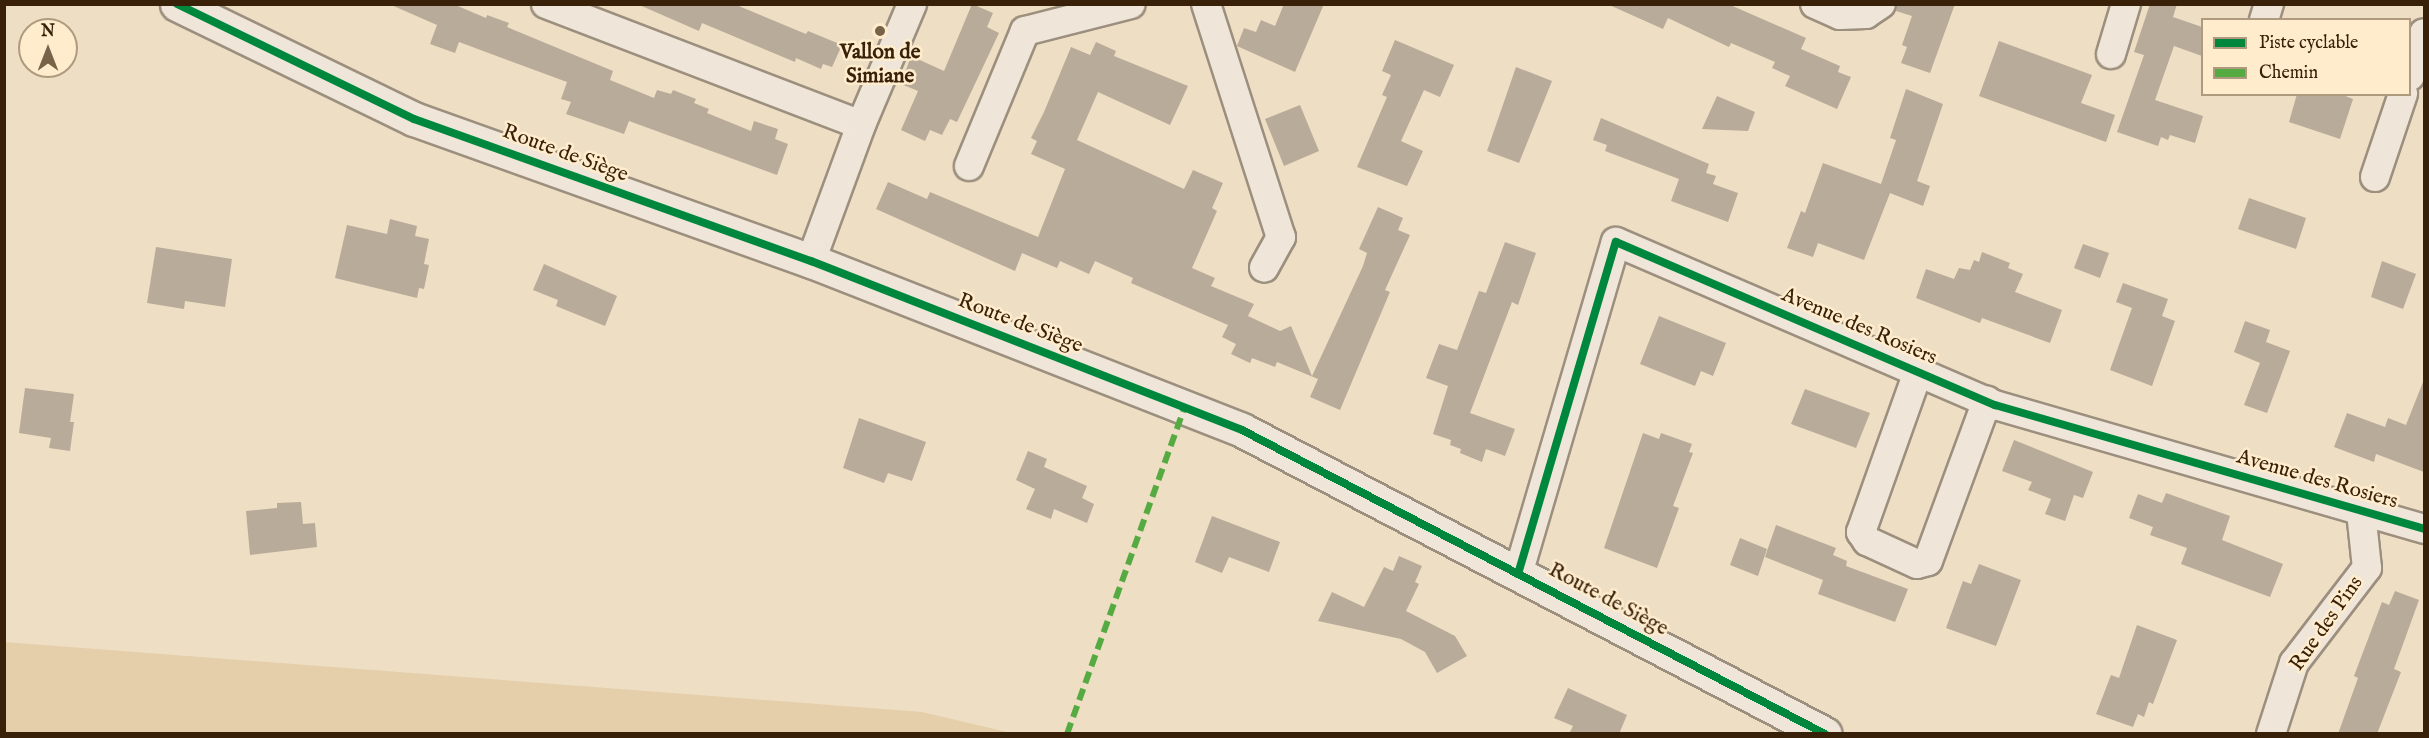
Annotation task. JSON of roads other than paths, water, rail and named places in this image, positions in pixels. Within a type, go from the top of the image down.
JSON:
[{"type":"street","name":"Route de Siège","points":[[177,4],[414,119],[811,261],[1242,430],[1826,734]]},
{"type":"street","points":[[546,4],[861,125]]},
{"type":"street","points":[[811,261],[861,125],[912,4]]},
{"type":"street","points":[[969,166],[1025,31],[1131,4]]},
{"type":"street","points":[[1206,4],[1281,237],[1264,268]]},
{"type":"street","points":[[1815,4],[1840,15],[1866,14],[1881,4]]},
{"type":"street","points":[[2111,54],[2126,4]]},
{"type":"street","points":[[2411,70],[2424,33]]},
{"type":"street","points":[[2374,177],[2402,96]]},
{"type":"street","name":"Avenue des Rosiers","points":[[1518,574],[1616,243],[1987,401],[2424,529]]},
{"type":"street","points":[[1918,372],[1861,532],[1867,541],[1917,564],[1928,561],[1987,401]]},
{"type":"street","name":"Rue des Pins","points":[[2271,734],[2294,663],[2367,568],[2361,512]]},
{"type":"place","name":"Vallon de Simiane","points":[[880,31]]}]
